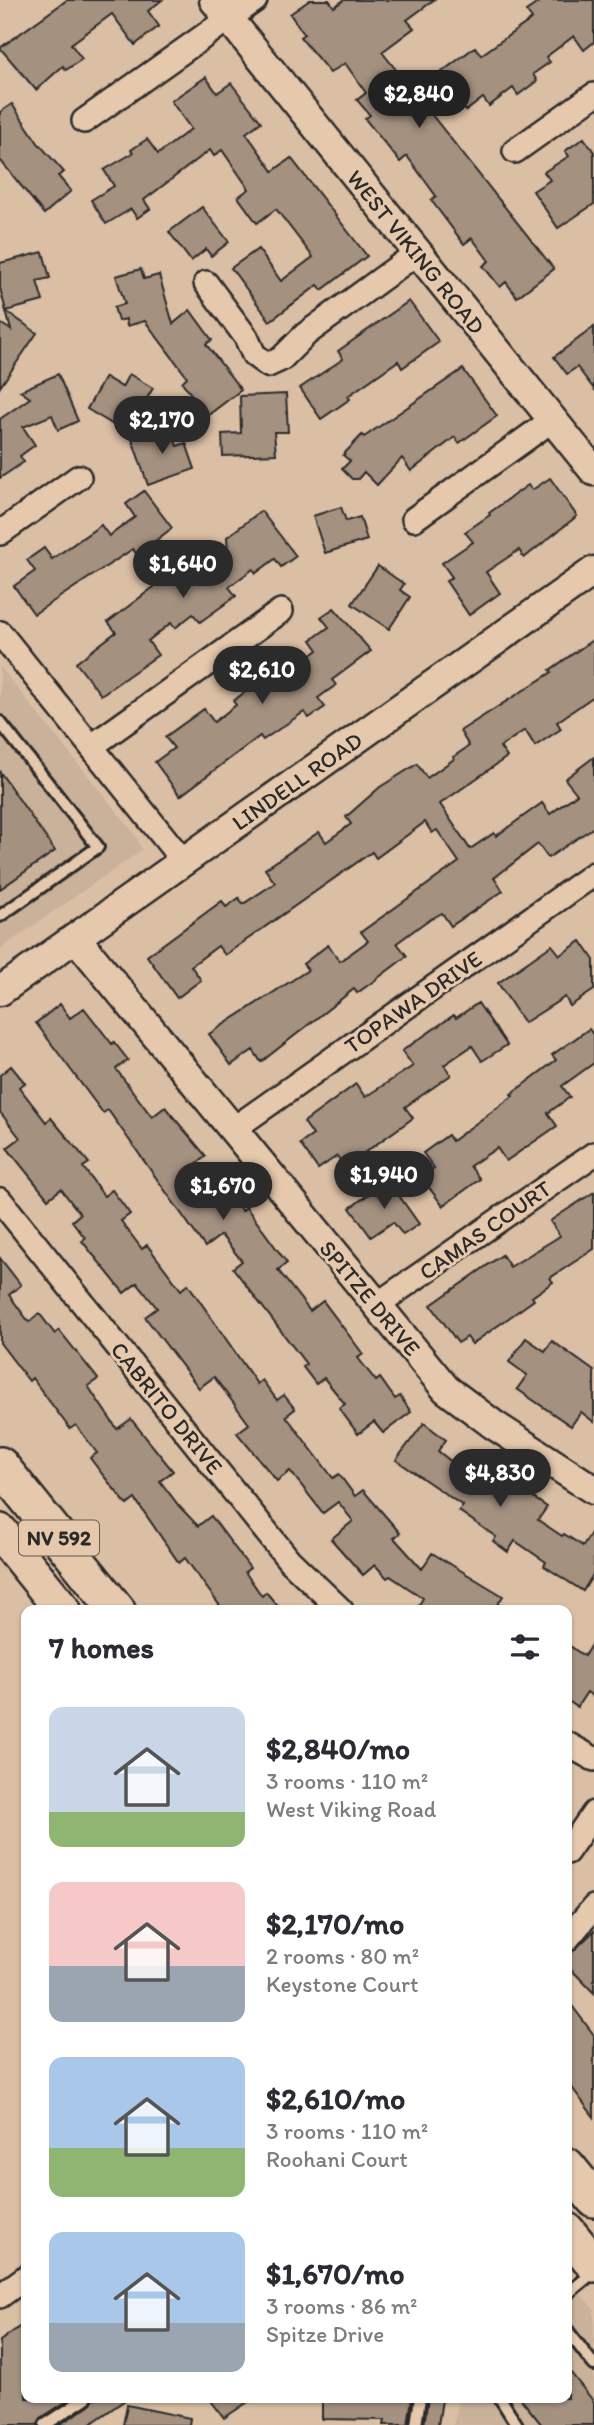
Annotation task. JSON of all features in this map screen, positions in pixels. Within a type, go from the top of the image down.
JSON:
[{"type":"main road","name":"NV 592","points":[[0,1465],[113,1605]]},
{"type":"main road","points":[[0,1499],[37,1545],[79,1563]]},
{"type":"main road","name":"NV 592","points":[[0,1532],[59,1605]]},
{"type":"main road","points":[[572,2172],[594,2199]]},
{"type":"main road","points":[[572,2237],[594,2264]]},
{"type":"street","points":[[84,121],[221,9],[255,0]]},
{"type":"street","name":"WEST VIKING ROAD","points":[[221,9],[594,471]]},
{"type":"street","points":[[514,151],[594,95]]},
{"type":"street","points":[[206,283],[246,337],[254,355],[268,365],[281,359],[306,334],[417,253]]},
{"type":"street","points":[[414,519],[552,420]]},
{"type":"street","points":[[0,533],[79,477]]},
{"type":"street","name":"LINDELL ROAD","points":[[0,991],[594,571]]},
{"type":"street","points":[[92,746],[281,611]]},
{"type":"street","points":[[0,633],[183,861]]},
{"type":"street","name":"TOPAWA DRIVE","points":[[232,1130],[594,874]]},
{"type":"street","name":"SPITZE DRIVE","points":[[76,938],[375,1306],[446,1389],[494,1425],[594,1490]]},
{"type":"street","name":"CAMAS COURT","points":[[375,1306],[594,1154]]},
{"type":"street","name":"CABRITO DRIVE","points":[[0,1200],[289,1560],[336,1605]]},
{"type":"street","points":[[572,1747],[594,1759]]},
{"type":"street","points":[[572,1845],[594,1813]]},
{"type":"street","points":[[572,1933],[594,1907]]},
{"type":"street","points":[[0,2296],[21,2281]]},
{"type":"lane","points":[[0,722],[99,847],[0,916]]},
{"type":"lane","points":[[572,2290],[594,2272]]},
{"type":"lane","points":[[572,2336],[594,2365]]},
{"type":"lane","points":[[45,2425],[78,2403]]},
{"type":"lane","points":[[416,2425],[419,2403]]},
{"type":"lane","points":[[503,2403],[517,2425]]},
{"type":"shaded area","points":[[0,667],[135,834],[142,850],[0,949]]},
{"type":"shaded area","points":[[572,2283],[594,2310],[594,2425],[453,2425],[459,2403],[572,2403]]},
{"type":"building","points":[[67,0],[162,0],[148,11],[159,26],[135,45],[112,14],[71,44],[82,59],[66,70],[63,66],[36,90],[0,48]]},
{"type":"building","points":[[310,0],[329,0],[334,7],[344,0],[434,0],[407,20],[414,28],[382,52],[554,269],[517,297],[506,282],[500,287],[483,266],[489,261],[472,238],[464,244],[431,200],[436,196],[407,156],[400,162],[365,119],[370,115],[357,100],[366,93],[345,63],[330,73],[300,37],[304,34],[290,14]]},
{"type":"building","points":[[542,0],[594,0],[594,42],[584,50],[574,36],[546,57],[550,62],[533,74],[537,81],[518,95],[513,88],[489,106],[483,98],[466,111],[439,74],[475,47],[481,55],[532,19],[526,11]]},
{"type":"building","points":[[206,77],[217,93],[231,83],[261,122],[246,133],[273,171],[291,158],[367,256],[322,290],[318,285],[270,321],[231,268],[258,249],[281,281],[313,257],[276,209],[257,223],[238,197],[249,189],[222,150],[214,156],[210,150],[144,200],[150,209],[137,218],[131,209],[106,224],[91,200],[114,186],[104,170],[133,153],[131,150],[147,139],[158,154],[191,129],[171,101]]},
{"type":"building","points":[[12,104],[38,143],[64,172],[58,176],[71,191],[44,214],[0,160],[0,112]]},
{"type":"building","points":[[584,138],[594,152],[594,204],[558,228],[533,191],[550,180],[544,172],[569,156],[565,151]]},
{"type":"building","points":[[202,207],[229,242],[211,256],[206,249],[191,261],[169,232]]},
{"type":"building","points":[[43,252],[50,278],[37,281],[43,301],[6,311],[0,288],[0,263]]},
{"type":"building","points":[[141,269],[144,279],[159,275],[173,324],[190,310],[212,340],[206,344],[241,390],[207,416],[182,382],[187,377],[145,321],[127,326],[126,319],[118,321],[114,307],[125,304],[116,276]]},
{"type":"building","points":[[409,301],[439,342],[402,368],[398,361],[348,396],[350,399],[321,419],[300,388],[343,359],[338,351]]},
{"type":"building","points":[[6,311],[37,333],[0,387],[0,323],[11,330]]},
{"type":"building","points":[[594,327],[594,389],[577,367],[567,374],[554,357]]},
{"type":"building","points":[[463,369],[497,416],[459,443],[455,437],[411,471],[402,458],[377,485],[364,472],[358,479],[352,479],[342,469],[350,461],[343,455],[362,435],[364,437]]},
{"type":"building","points":[[58,374],[78,421],[58,430],[52,415],[23,427],[35,445],[20,456],[24,462],[0,478],[0,419],[30,398],[20,391]]},
{"type":"building","points":[[129,374],[153,388],[127,433],[87,409],[105,377],[122,387]]},
{"type":"building","points":[[286,394],[288,432],[274,432],[276,454],[223,456],[222,434],[241,433],[240,396]]},
{"type":"building","points":[[170,426],[177,446],[186,443],[195,469],[148,485],[132,439]]},
{"type":"building","points":[[550,478],[577,516],[524,558],[519,550],[486,572],[500,593],[469,615],[446,581],[452,577],[442,563],[473,542],[465,532],[490,515],[489,513],[528,485],[532,490]]},
{"type":"building","points":[[144,491],[172,528],[137,555],[133,549],[34,614],[14,586],[35,571],[27,560],[44,548],[52,559],[101,525],[109,536],[135,517],[126,504]]},
{"type":"building","points":[[341,507],[346,521],[360,517],[367,540],[325,553],[313,516]]},
{"type":"building","points":[[261,511],[296,556],[281,567],[275,559],[256,573],[253,569],[229,587],[236,596],[200,622],[193,614],[175,628],[171,623],[148,641],[158,655],[101,695],[76,663],[116,632],[108,622],[206,547],[210,551],[220,543],[229,566],[227,537]]},
{"type":"building","points":[[378,566],[404,584],[400,590],[410,597],[389,629],[352,604]]},
{"type":"building","points":[[334,608],[371,651],[332,680],[336,685],[318,698],[325,707],[309,718],[304,712],[263,740],[260,736],[180,796],[155,762],[174,748],[165,737],[204,709],[214,722],[236,705],[233,701],[248,690],[243,684],[286,655],[295,667],[318,650],[311,640],[329,627],[321,617]]},
{"type":"building","points":[[594,639],[594,696],[557,722],[561,729],[535,746],[525,730],[500,747],[507,757],[440,804],[470,849],[494,833],[496,836],[542,803],[550,814],[577,794],[565,779],[594,757],[594,827],[548,858],[538,844],[494,878],[503,891],[451,926],[442,913],[424,923],[397,943],[407,956],[374,981],[357,993],[354,989],[261,1062],[253,1050],[231,1065],[209,1034],[308,970],[303,964],[328,945],[340,961],[368,941],[361,932],[459,862],[437,830],[432,833],[425,822],[376,858],[372,852],[225,955],[218,946],[191,966],[201,980],[177,998],[147,956],[222,901],[226,907],[239,898],[243,904],[275,883],[265,869],[319,832],[326,842],[351,824],[346,817],[380,787],[417,764],[427,778],[454,759],[453,757],[469,746],[460,731],[552,672],[550,670]]},
{"type":"building","points":[[0,772],[55,851],[0,889]]},
{"type":"building","points":[[581,941],[594,960],[594,990],[570,1006],[565,997],[524,1023],[498,983],[552,945],[560,955]]},
{"type":"building","points":[[478,1003],[507,1045],[482,1061],[472,1046],[444,1065],[451,1075],[405,1107],[413,1118],[360,1156],[364,1160],[348,1171],[337,1156],[318,1169],[300,1144],[313,1135],[304,1122],[356,1084],[365,1097],[413,1066],[402,1051],[454,1015],[456,1018]]},
{"type":"building","points":[[60,1004],[70,1018],[84,1008],[112,1044],[114,1042],[128,1060],[116,1069],[152,1117],[165,1107],[206,1156],[194,1166],[218,1198],[227,1191],[242,1211],[246,1207],[287,1263],[278,1270],[310,1311],[323,1301],[363,1354],[358,1358],[376,1381],[380,1378],[395,1399],[400,1396],[411,1412],[383,1433],[374,1422],[358,1434],[339,1408],[345,1404],[324,1378],[316,1384],[303,1367],[306,1364],[233,1268],[242,1261],[221,1235],[205,1247],[108,1110],[103,1113],[36,1023]]},
{"type":"building","points":[[589,1029],[594,1036],[594,1063],[562,1086],[570,1097],[548,1113],[557,1126],[506,1161],[497,1148],[470,1166],[480,1179],[443,1206],[421,1177],[434,1168],[423,1153],[448,1135],[452,1141],[513,1096],[511,1094],[556,1060],[552,1055]]},
{"type":"building","points":[[11,1066],[25,1083],[19,1087],[46,1122],[51,1118],[89,1163],[83,1167],[104,1196],[112,1190],[130,1214],[121,1221],[142,1249],[147,1245],[181,1290],[188,1284],[257,1384],[262,1380],[277,1400],[284,1395],[295,1409],[286,1416],[333,1478],[339,1474],[355,1496],[363,1490],[400,1533],[394,1538],[422,1569],[432,1553],[503,1596],[497,1605],[419,1605],[423,1598],[390,1576],[387,1578],[375,1565],[363,1575],[331,1539],[353,1521],[338,1502],[323,1513],[290,1471],[277,1481],[237,1433],[249,1424],[214,1377],[199,1388],[145,1317],[157,1308],[137,1283],[124,1293],[82,1241],[85,1238],[72,1221],[80,1214],[61,1189],[48,1199],[7,1148],[20,1138],[0,1112],[0,1075]]},
{"type":"building","points":[[388,1180],[419,1224],[403,1235],[393,1222],[371,1237],[350,1208]]},
{"type":"building","points":[[594,1192],[594,1249],[550,1278],[553,1282],[532,1297],[534,1300],[472,1344],[467,1337],[458,1343],[431,1305],[502,1255],[510,1267],[560,1236],[550,1221]]},
{"type":"building","points":[[0,1258],[21,1285],[9,1295],[29,1322],[39,1313],[55,1334],[59,1330],[98,1379],[88,1386],[117,1429],[131,1419],[173,1471],[160,1481],[179,1506],[198,1526],[211,1516],[250,1568],[245,1572],[262,1596],[266,1592],[277,1605],[219,1605],[185,1558],[179,1563],[135,1499],[127,1505],[90,1458],[97,1453],[76,1425],[70,1429],[32,1378],[29,1381],[0,1343]]},
{"type":"building","points":[[526,1338],[545,1351],[552,1341],[594,1371],[594,1422],[581,1412],[571,1426],[517,1389],[527,1375],[509,1362]]},
{"type":"building","points":[[424,1423],[446,1440],[438,1451],[473,1479],[483,1464],[547,1507],[538,1520],[562,1536],[564,1534],[583,1546],[594,1528],[594,1573],[583,1591],[544,1566],[546,1562],[515,1541],[508,1552],[493,1541],[496,1537],[459,1511],[463,1506],[396,1460]]},
{"type":"building","points":[[594,1640],[594,1697],[587,1692],[577,1707],[572,1704],[572,1648],[584,1656]]},
{"type":"building","points":[[594,1931],[594,1993],[572,1970],[572,1952]]},
{"type":"building","points":[[572,2006],[594,2035],[594,2117],[572,2088]]},
{"type":"building","points":[[21,2326],[21,2403],[64,2403],[41,2418],[37,2425],[0,2425],[0,2341]]},
{"type":"building","points":[[572,2374],[594,2402],[594,2425],[542,2425],[524,2403],[572,2403]]},
{"type":"building","points":[[121,2403],[89,2425],[59,2425],[90,2405]]},
{"type":"building","points":[[213,2403],[246,2403],[224,2418]]},
{"type":"building","points":[[322,2403],[411,2403],[408,2425],[384,2425],[385,2420],[322,2419]]},
{"type":"building","points":[[427,2403],[442,2403],[438,2425],[424,2425]]},
{"type":"building","points":[[127,2405],[190,2418],[189,2425],[123,2425]]}]
